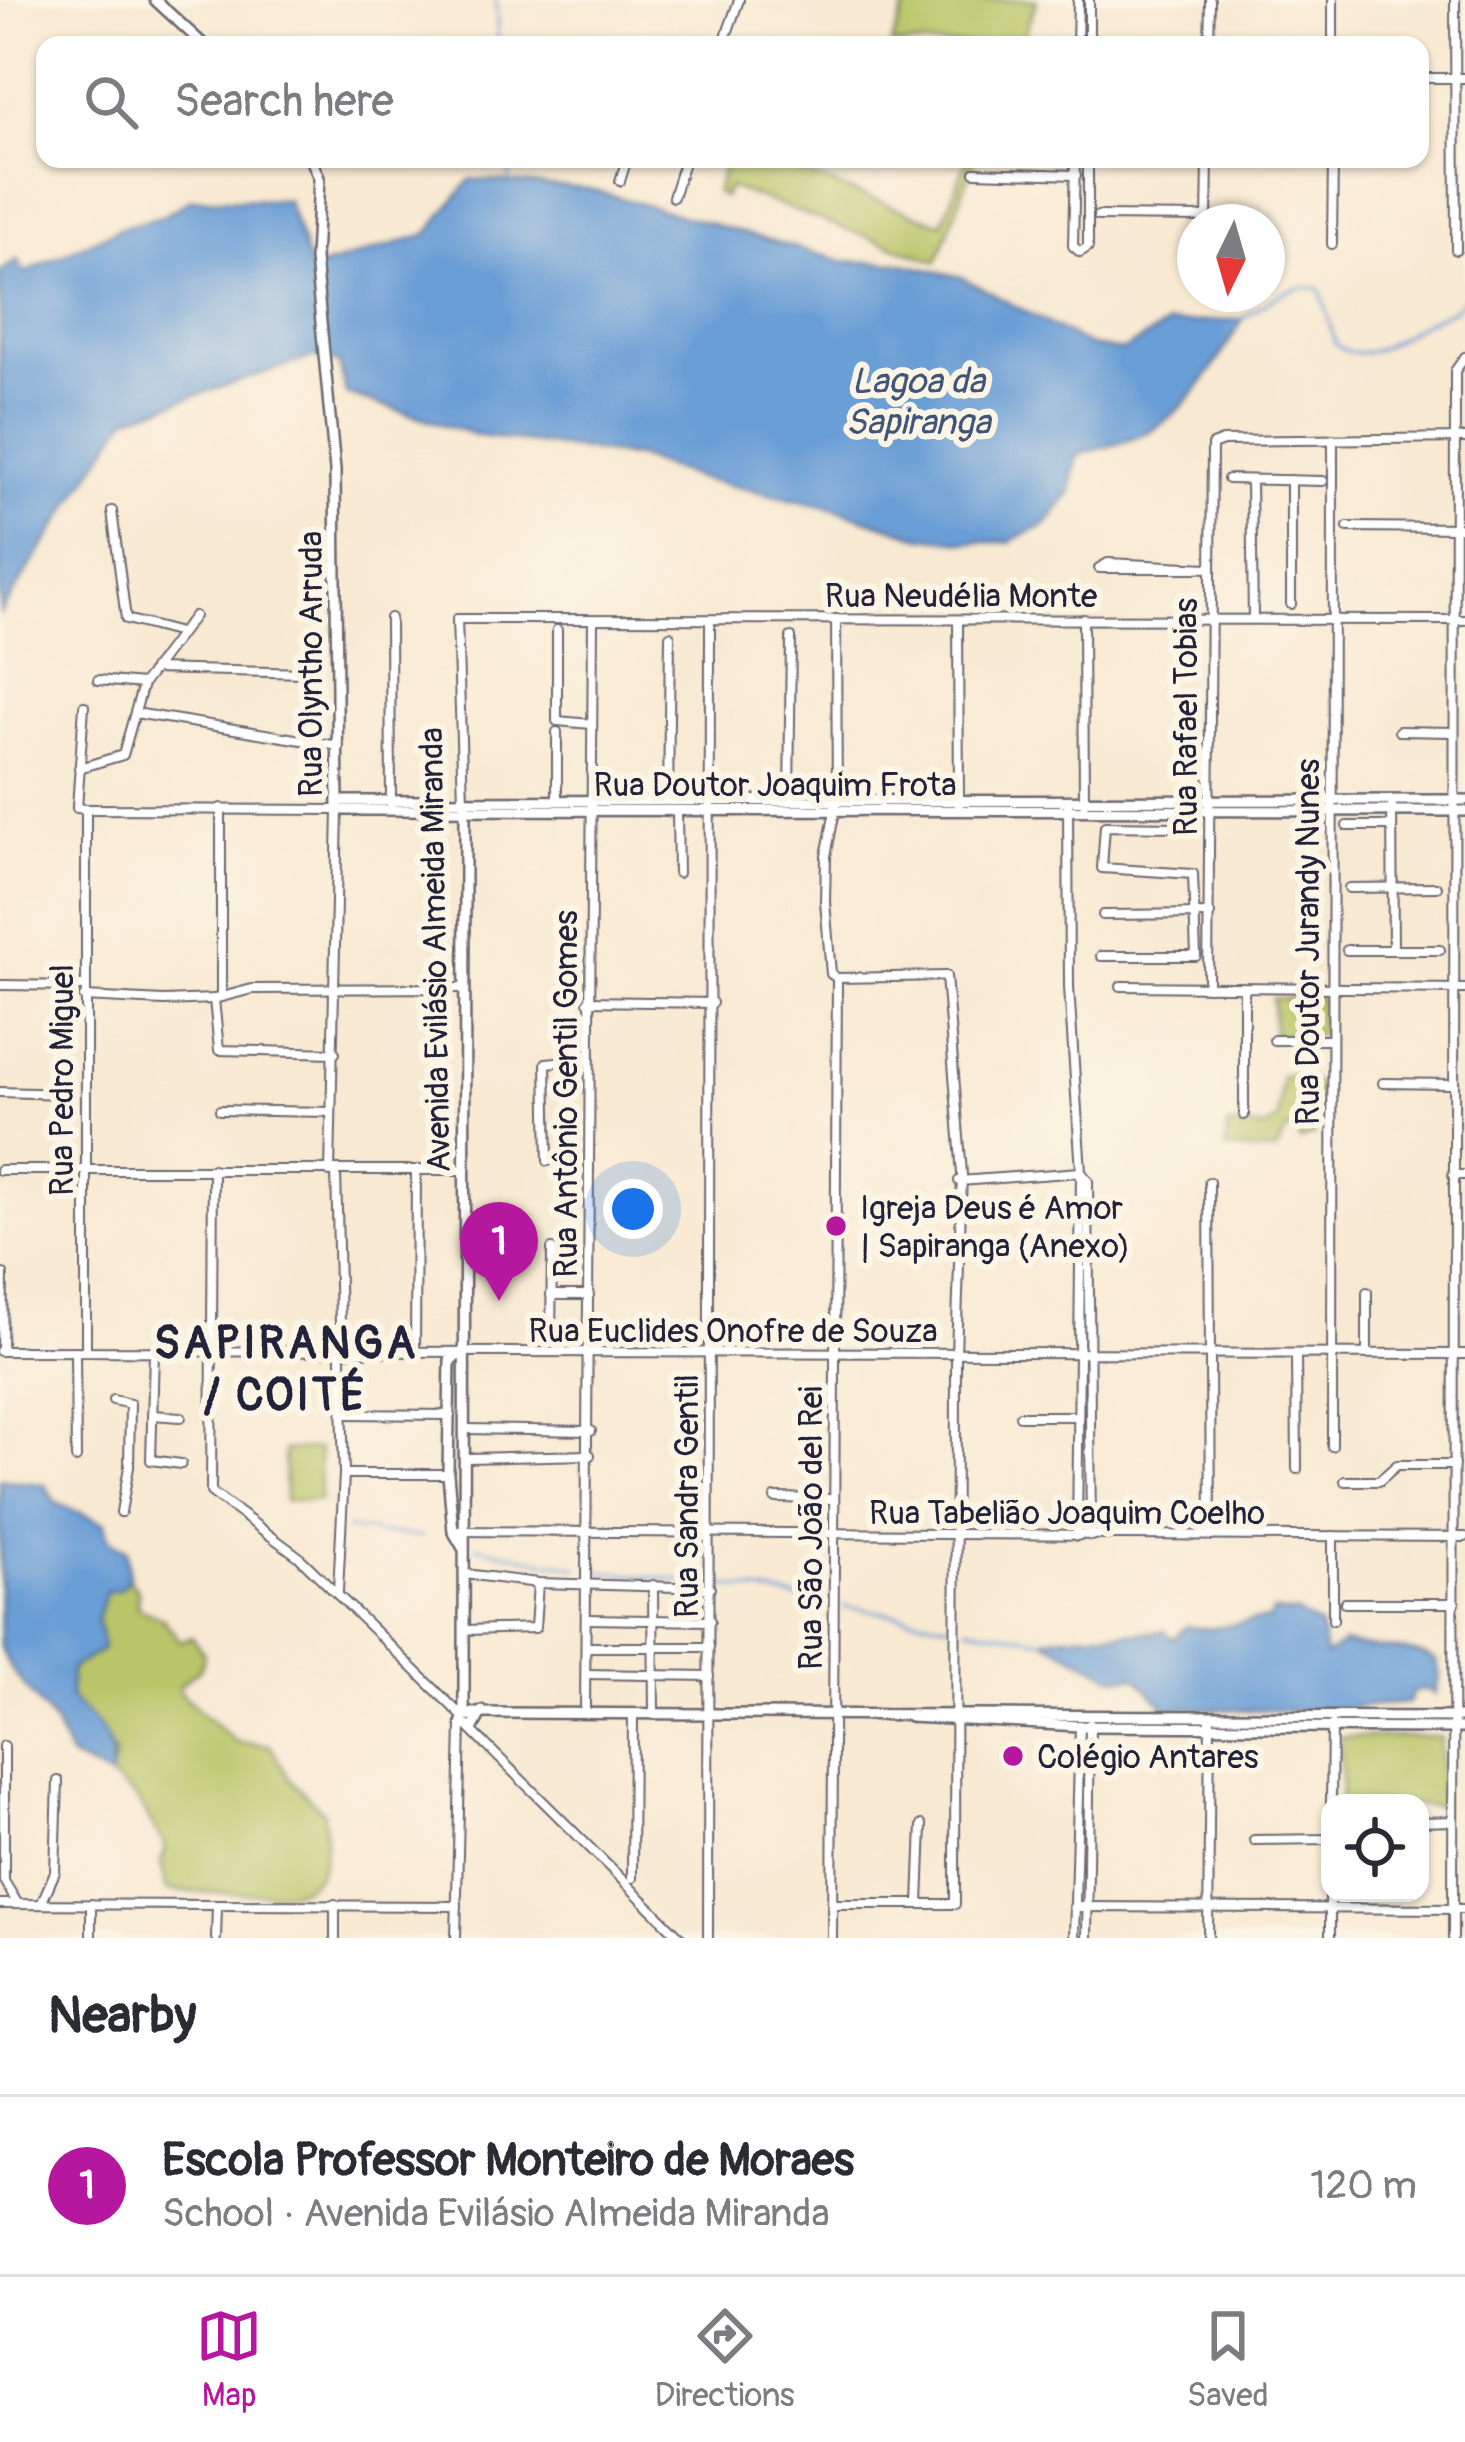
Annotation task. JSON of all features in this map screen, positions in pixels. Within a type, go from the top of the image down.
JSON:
[{"type":"street","points":[[155,0],[192,36]]},
{"type":"street","points":[[726,36],[739,0]]},
{"type":"street","points":[[1077,36],[1078,0]]},
{"type":"street","points":[[1089,0],[1089,36]]},
{"type":"street","points":[[1209,36],[1210,0]]},
{"type":"street","points":[[1333,0],[1333,36]]},
{"type":"street","points":[[1455,0],[1460,78],[1456,250]]},
{"type":"street","points":[[1429,78],[1460,78]]},
{"type":"street","name":"Rua Olyntho Arruda","points":[[314,168],[319,178],[315,259],[337,524],[339,746],[331,1112],[344,1414],[338,1592]]},
{"type":"street","points":[[620,181],[624,168]]},
{"type":"street","points":[[673,197],[682,168]]},
{"type":"street","points":[[1075,168],[1073,246],[1080,252],[1088,248],[1088,168]]},
{"type":"street","points":[[1208,168],[1208,204]]},
{"type":"street","points":[[1331,244],[1333,168]]},
{"type":"street","points":[[975,172],[1088,175]]},
{"type":"street","points":[[1098,217],[1177,218]]},
{"type":"street","points":[[1453,1938],[1459,1723],[1455,1603],[1460,1537],[1454,1466],[1451,805],[1460,620],[1460,438],[1455,371],[1465,357]]},
{"type":"street","points":[[1333,439],[1460,438]]},
{"type":"street","name":"Rua Rafael Tobias","points":[[1208,987],[1211,447],[1223,441],[1333,439]]},
{"type":"street","name":"Rua Doutor Jurandy Nunes","points":[[1332,1446],[1333,439]]},
{"type":"street","points":[[1228,479],[1323,481]]},
{"type":"street","points":[[1251,480],[1253,619]]},
{"type":"street","points":[[1291,480],[1291,604]]},
{"type":"street","points":[[112,512],[126,619],[180,633]]},
{"type":"street","points":[[1348,527],[1460,528]]},
{"type":"street","points":[[1195,568],[1099,568],[1108,563],[1208,568]]},
{"type":"street","points":[[80,768],[123,754],[143,684],[194,616]]},
{"type":"street","points":[[390,617],[390,806]]},
{"type":"street","name":"Rua Neudélia Monte","points":[[458,619],[710,623],[1460,620]]},
{"type":"street","name":"Avenida Evilásio Almeida Miranda","points":[[456,1938],[468,1720],[465,806],[459,796],[458,619]]},
{"type":"street","name":"Rua São João del Rei","points":[[832,1938],[837,978],[831,974],[825,901],[835,806],[836,619]]},
{"type":"street","points":[[1083,619],[1084,808]]},
{"type":"street","name":"Rua Antônio Gentil Gomes","points":[[585,1712],[592,620]]},
{"type":"street","points":[[958,620],[959,807]]},
{"type":"street","name":"Rua Sandra Gentil","points":[[708,1938],[710,623]]},
{"type":"street","points":[[557,630],[557,721],[592,724]]},
{"type":"street","points":[[668,800],[670,636]]},
{"type":"street","points":[[789,801],[791,637]]},
{"type":"street","points":[[153,669],[304,673]]},
{"type":"street","points":[[98,680],[143,684]]},
{"type":"street","name":"Rua Pedro Miguel","points":[[76,1458],[86,809],[77,808],[84,706]]},
{"type":"street","points":[[135,713],[339,746]]},
{"type":"street","points":[[1399,731],[1453,732]]},
{"type":"street","points":[[557,732],[557,800]]},
{"type":"street","name":"Rua Doutor Joaquim Frota","points":[[465,806],[557,800],[677,812],[789,801],[835,806]]},
{"type":"street","name":"Rua Doutor Joaquim Frota","points":[[86,809],[590,805],[668,800],[712,807],[1331,807],[1451,805],[1465,800]]},
{"type":"street","name":"Rua Doutor Joaquim Frota","points":[[1451,805],[1465,811]]},
{"type":"street","points":[[1392,806],[1393,950]]},
{"type":"street","points":[[221,808],[219,1049],[335,1053]]},
{"type":"street","points":[[1068,808],[1069,987],[1081,1172],[1075,1355],[1077,1536]]},
{"type":"street","points":[[677,812],[678,873]]},
{"type":"street","points":[[1347,826],[1392,826]]},
{"type":"street","points":[[1101,956],[1194,956],[1191,873],[1102,869],[1104,827],[1177,827]]},
{"type":"street","points":[[1349,887],[1437,887]]},
{"type":"street","points":[[1103,915],[1210,914]]},
{"type":"street","points":[[1347,950],[1440,950]]},
{"type":"street","points":[[833,1904],[955,1904],[956,1355],[958,1181],[962,1174],[946,976],[837,978]]},
{"type":"street","points":[[0,985],[218,996],[465,988]]},
{"type":"street","points":[[1120,986],[1465,989]]},
{"type":"street","points":[[1244,988],[1244,1115]]},
{"type":"street","points":[[588,1001],[712,1003]]},
{"type":"street","points":[[1274,1040],[1332,1040]]},
{"type":"street","points":[[548,1161],[546,1063],[587,1059]]},
{"type":"street","points":[[1383,1083],[1450,1084]]},
{"type":"street","points":[[0,1092],[67,1094]]},
{"type":"street","points":[[220,1110],[331,1112]]},
{"type":"street","points":[[0,1169],[465,1170]]},
{"type":"street","points":[[213,1169],[211,1492],[338,1592],[681,1938]]},
{"type":"street","points":[[415,1352],[416,1172]]},
{"type":"street","points":[[958,1181],[1081,1172]]},
{"type":"street","points":[[1081,1172],[1088,1181],[1091,1536]]},
{"type":"street","points":[[1453,1174],[1465,1175]]},
{"type":"street","points":[[1209,1182],[1211,1536]]},
{"type":"street","points":[[551,1340],[552,1250]]},
{"type":"street","points":[[1,1351],[3,1274]]},
{"type":"street","points":[[1367,1292],[1367,1354]]},
{"type":"street","points":[[551,1295],[589,1295]]},
{"type":"street","name":"Rua Euclides Onofre de Souza","points":[[1,1351],[1465,1354]]},
{"type":"street","points":[[154,1352],[151,1460],[181,1464]]},
{"type":"street","name":"Avenida Evilásio Almeida Miranda","points":[[464,1553],[453,1531],[448,1474],[450,1360],[466,1352]]},
{"type":"street","points":[[1296,1355],[1297,1469]]},
{"type":"street","points":[[113,1400],[130,1404],[121,1512]]},
{"type":"street","points":[[344,1414],[450,1415]]},
{"type":"street","points":[[1020,1416],[1076,1416]]},
{"type":"street","points":[[131,1421],[181,1418]]},
{"type":"street","points":[[467,1429],[590,1431]]},
{"type":"street","points":[[467,1458],[590,1455]]},
{"type":"street","points":[[1345,1481],[1379,1480],[1396,1465],[1454,1466]]},
{"type":"street","points":[[344,1474],[448,1474]]},
{"type":"street","points":[[775,1498],[833,1499]]},
{"type":"street","name":"Rua Tabelião Joaquim Coelho","points":[[453,1531],[1460,1537]]},
{"type":"street","points":[[1333,1536],[1333,1620]]},
{"type":"street","points":[[465,1574],[538,1583],[710,1588]]},
{"type":"street","points":[[466,1630],[535,1628],[538,1583]]},
{"type":"street","points":[[653,1586],[654,1714]]},
{"type":"street","points":[[1346,1603],[1455,1603]]},
{"type":"street","points":[[587,1618],[710,1621]]},
{"type":"street","points":[[586,1647],[710,1647]]},
{"type":"street","points":[[586,1674],[709,1676]]},
{"type":"street","points":[[468,1720],[585,1712],[1085,1722],[1459,1723]]},
{"type":"street","points":[[632,1878],[633,1714]]},
{"type":"street","points":[[1085,1722],[1087,1938]]},
{"type":"street","points":[[1074,1938],[1085,1722]]},
{"type":"street","points":[[1208,1938],[1210,1722]]},
{"type":"street","points":[[1331,1794],[1332,1723]]},
{"type":"street","points":[[4,1745],[4,1874],[18,1904]]},
{"type":"street","points":[[42,1904],[55,1872],[58,1781]]},
{"type":"street","points":[[1429,1822],[1453,1821]]},
{"type":"street","points":[[919,1904],[922,1826]]},
{"type":"street","points":[[1254,1840],[1321,1839]]},
{"type":"street","points":[[1330,1902],[1330,1938]]},
{"type":"street","points":[[0,1904],[457,1906]]},
{"type":"street","points":[[91,1904],[91,1938]]},
{"type":"street","points":[[335,1904],[335,1938]]},
{"type":"street","points":[[217,1938],[218,1907]]},
{"type":"street","points":[[1074,1907],[1465,1909]]},
{"type":"green space","points":[[908,0],[1037,0],[1023,36],[894,36]]},
{"type":"green space","points":[[723,168],[788,168],[942,224],[964,168],[972,168],[937,262],[729,187],[724,197],[716,193]]},
{"type":"green space","points":[[1273,998],[1322,998],[1322,1035],[1273,1035]]},
{"type":"green space","points":[[1282,1076],[1308,1077],[1319,1087],[1314,1135],[1299,1141],[1299,1133],[1288,1128],[1276,1152],[1226,1149],[1227,1126],[1266,1128],[1278,1119]]},
{"type":"green space","points":[[319,1449],[320,1500],[285,1501],[284,1450]]},
{"type":"green space","points":[[129,1579],[138,1591],[137,1607],[163,1619],[180,1641],[192,1637],[204,1654],[200,1669],[179,1686],[181,1694],[236,1742],[270,1745],[290,1780],[324,1812],[322,1866],[307,1885],[276,1893],[167,1890],[161,1863],[166,1847],[136,1798],[110,1778],[115,1754],[70,1698],[71,1669],[103,1649],[97,1618],[105,1592],[120,1589]]},
{"type":"green space","points":[[1341,1737],[1441,1737],[1441,1806],[1429,1806],[1429,1794],[1341,1794]]},
{"type":"water","name":"Lagoa da Sapiranga","points":[[471,179],[589,189],[842,261],[899,263],[961,277],[1090,346],[1122,351],[1169,324],[1243,319],[1201,385],[1174,414],[1134,438],[1077,456],[1071,492],[1047,524],[1009,542],[918,536],[832,508],[697,478],[637,457],[480,436],[346,394],[339,363],[313,357],[127,418],[0,614],[0,272],[18,260],[24,273],[120,228],[163,216],[191,199],[287,200],[311,270],[427,234]]},
{"type":"water","points":[[0,1479],[45,1485],[56,1503],[105,1523],[109,1540],[127,1550],[129,1579],[120,1589],[106,1592],[97,1618],[103,1649],[71,1669],[70,1698],[108,1742],[110,1778],[70,1757],[55,1724],[10,1668],[0,1646]]},
{"type":"water","points":[[1273,1612],[1296,1613],[1320,1626],[1325,1656],[1344,1643],[1425,1655],[1436,1661],[1440,1675],[1435,1694],[1425,1689],[1413,1692],[1408,1703],[1303,1711],[1166,1708],[1137,1678],[1112,1676],[1044,1640],[1165,1631],[1173,1639],[1187,1626],[1268,1620]]},
{"type":"waterway","points":[[496,0],[498,36]]},
{"type":"waterway","points":[[509,168],[510,181]]},
{"type":"waterway","points":[[1239,320],[1287,291],[1320,289],[1336,345],[1371,352],[1452,310],[1465,297]]},
{"type":"waterway","points":[[347,1529],[422,1537]]},
{"type":"waterway","points":[[476,1547],[578,1568]]},
{"type":"waterway","points":[[598,1571],[702,1583]]},
{"type":"waterway","points":[[720,1585],[826,1603]]},
{"type":"waterway","points":[[844,1606],[949,1624]]},
{"type":"waterway","points":[[967,1627],[1044,1640]]},
{"type":"place","name":"Igreja Deus é Amor | Sapiranga (Anexo)","points":[[836,1226]]},
{"type":"place","name":"Escola Professor Monteiro de Moraes","points":[[499,1301]]},
{"type":"place","name":"Colégio Antares","points":[[1013,1756]]},
{"type":"district","name":"SAPIRANGA / COITÉ","points":[[286,1368]]}]
